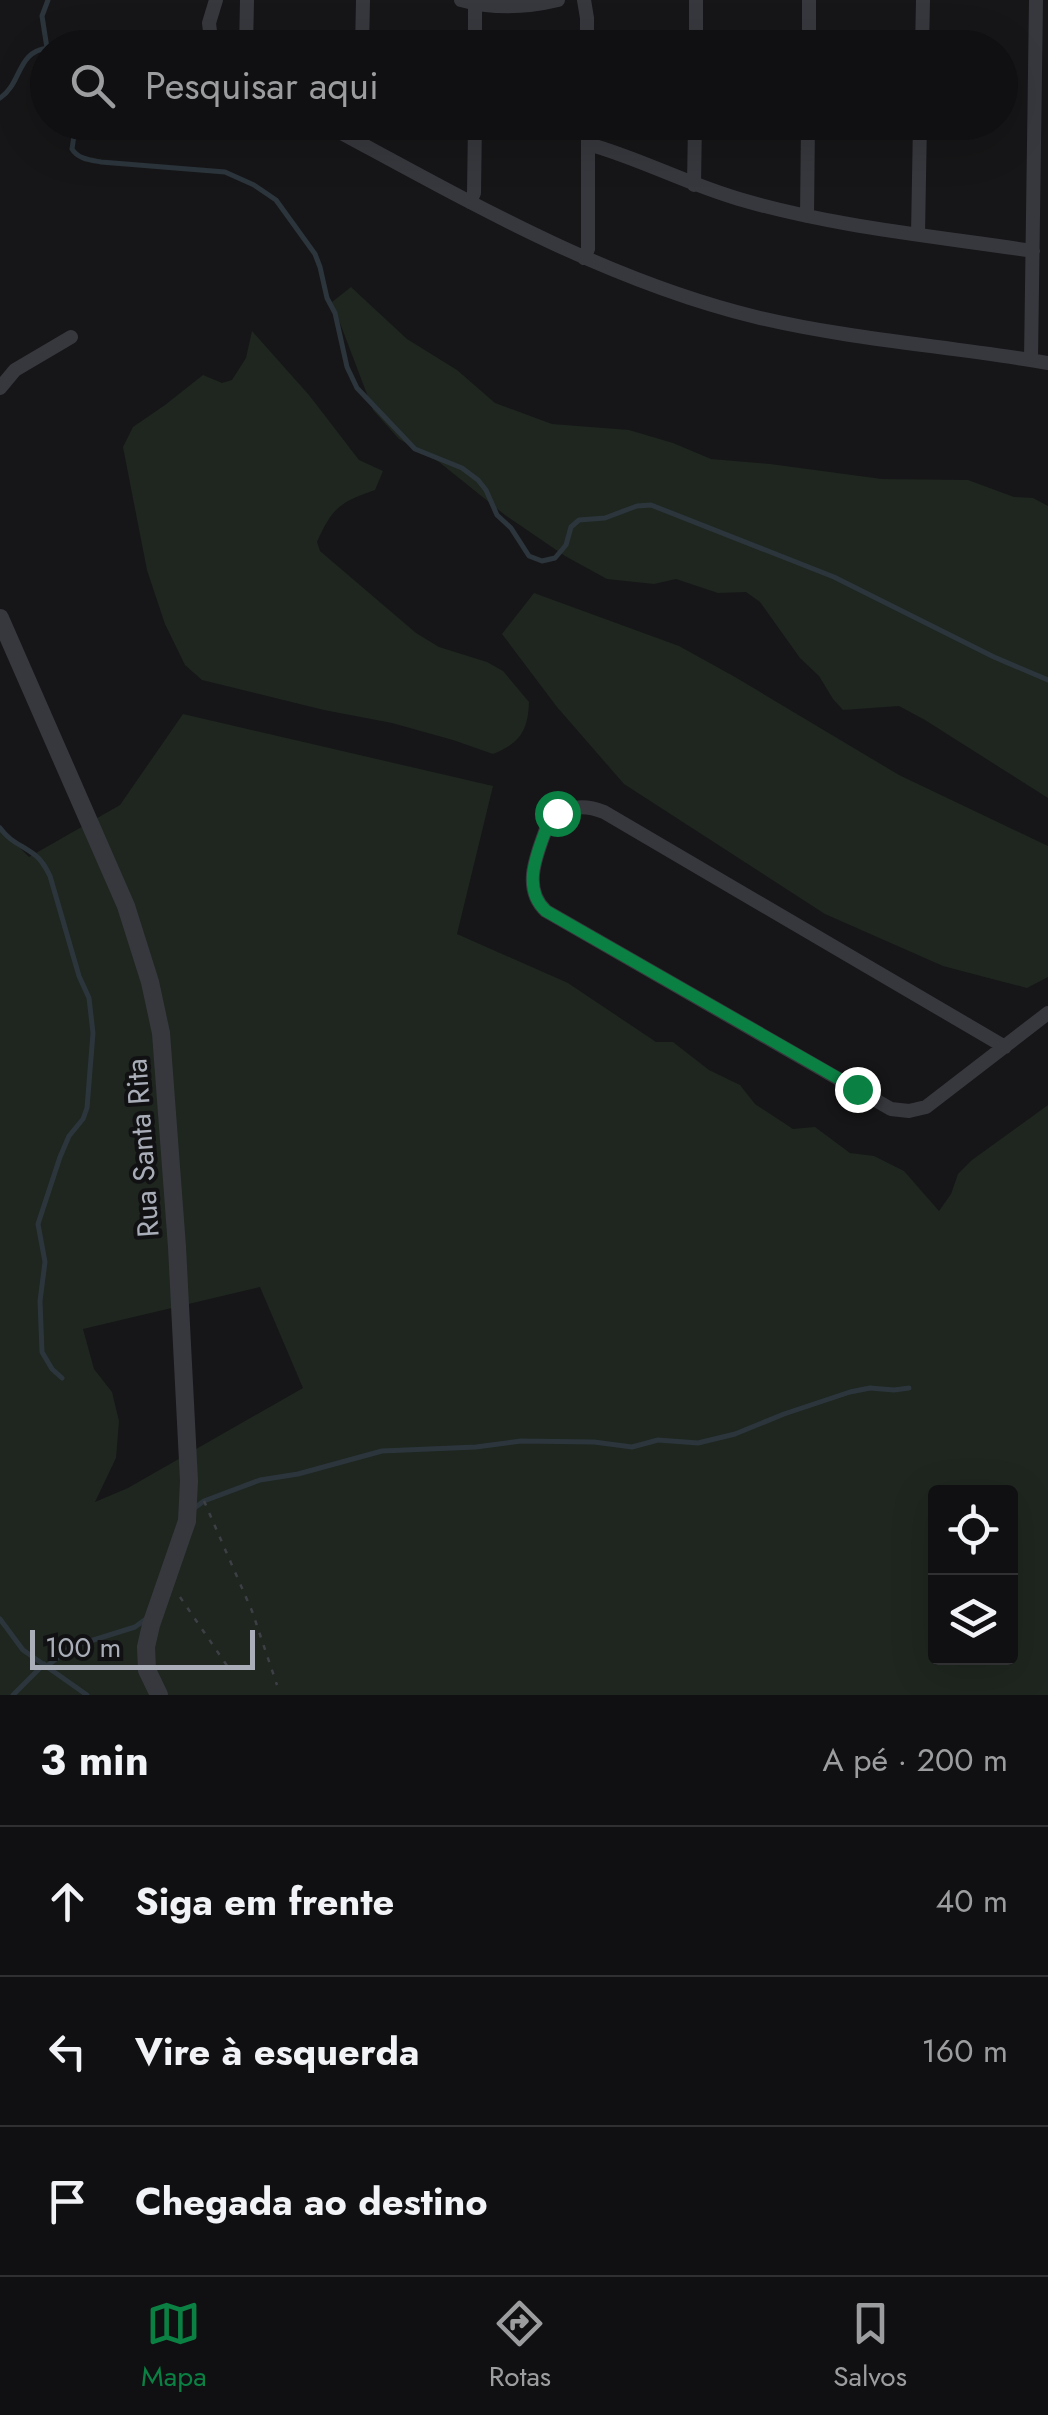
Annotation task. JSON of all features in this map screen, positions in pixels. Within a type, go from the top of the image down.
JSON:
[{"type":"street","points":[[210,30],[216,0]]},
{"type":"street","points":[[246,30],[247,0]]},
{"type":"street","points":[[362,30],[363,0]]},
{"type":"street","points":[[472,30],[468,2],[522,6],[558,0]]},
{"type":"street","points":[[584,0],[587,30]]},
{"type":"street","points":[[696,0],[696,30]]},
{"type":"street","points":[[808,30],[809,0]]},
{"type":"street","points":[[922,30],[923,0]]},
{"type":"street","points":[[1031,360],[1042,22],[1036,0]]},
{"type":"street","points":[[366,140],[470,202],[584,258],[665,290],[769,320],[850,336],[1048,363]]},
{"type":"street","points":[[470,202],[474,193],[474,140]]},
{"type":"street","points":[[584,258],[588,249],[588,140]]},
{"type":"street","points":[[694,185],[695,140]]},
{"type":"street","points":[[807,216],[808,140]]},
{"type":"street","points":[[918,234],[920,140]]},
{"type":"street","points":[[588,144],[694,185],[807,216],[1033,251]]},
{"type":"street","points":[[0,388],[16,370],[71,338]]},
{"type":"street","name":"Rua Santa Rita","points":[[0,618],[126,906],[161,1033],[189,1481],[187,1520],[146,1647],[147,1670],[159,1695]]},
{"type":"street","points":[[1004,1047],[604,812],[572,808],[550,818],[531,882],[536,899],[546,911],[891,1109],[909,1111],[926,1107],[1004,1047],[1048,1013]]},
{"type":"path","points":[[189,1481],[200,1490],[252,1611],[277,1685]]},
{"type":"path","points":[[168,1579],[230,1670]]},
{"type":"shaded area","points":[[351,287],[407,339],[457,370],[495,403],[552,424],[629,430],[711,459],[882,479],[968,480],[1048,506],[1048,798],[899,706],[843,710],[760,602],[746,592],[718,593],[676,579],[654,584],[607,579],[565,556],[505,515],[439,462],[399,439],[373,410],[332,302]]},
{"type":"shaded area","points":[[252,331],[309,395],[359,460],[383,471],[375,490],[345,503],[327,521],[317,542],[320,551],[416,633],[439,647],[503,671],[529,702],[521,735],[510,745],[493,754],[392,723],[202,680],[185,665],[165,624],[147,570],[123,447],[133,427],[203,375],[222,383],[232,380],[246,358]]},
{"type":"shaded area","points":[[534,593],[679,646],[899,775],[1048,846],[1048,977],[1027,988],[943,966],[825,914],[624,784],[557,707],[502,634]]},
{"type":"shaded area","points":[[183,714],[493,786],[457,934],[568,983],[656,1042],[673,1042],[709,1070],[740,1085],[755,1104],[793,1129],[815,1127],[850,1153],[874,1156],[904,1171],[939,1211],[958,1174],[972,1160],[1048,1105],[1048,1695],[0,1695],[0,828],[29,857],[120,805]],"holes":[[[260,1287],[303,1388],[128,1488],[95,1502],[116,1458],[119,1421],[112,1392],[94,1369],[83,1329]]]},
{"type":"waterway","points":[[44,30],[42,16],[48,0]]},
{"type":"waterway","points":[[0,98],[30,55]]},
{"type":"waterway","points":[[73,140],[72,149],[85,158],[225,172],[276,200],[315,254],[335,313],[347,367],[357,388],[415,449],[462,468],[478,480],[497,515],[511,528],[529,556],[542,561],[555,558],[566,545],[571,527],[579,520],[605,518],[651,505],[834,577],[1048,680]]},
{"type":"waterway","points":[[0,828],[37,857],[50,876],[89,998],[93,1033],[87,1108],[60,1157],[38,1224],[45,1262],[40,1301],[42,1352],[62,1378]]},
{"type":"waterway","points":[[193,1509],[260,1480],[382,1451],[521,1441],[632,1447],[658,1440],[698,1443],[735,1434],[850,1392],[909,1388]]},
{"type":"waterway","points":[[0,1619],[23,1650],[87,1695]]},
{"type":"waterway","points":[[47,1666],[71,1647],[135,1627],[146,1619]]},
{"type":"waterway","points":[[13,1695],[44,1664]]},
{"type":"route","points":[[557,813],[550,818],[532,874],[532,891],[540,906],[857,1089]]}]
